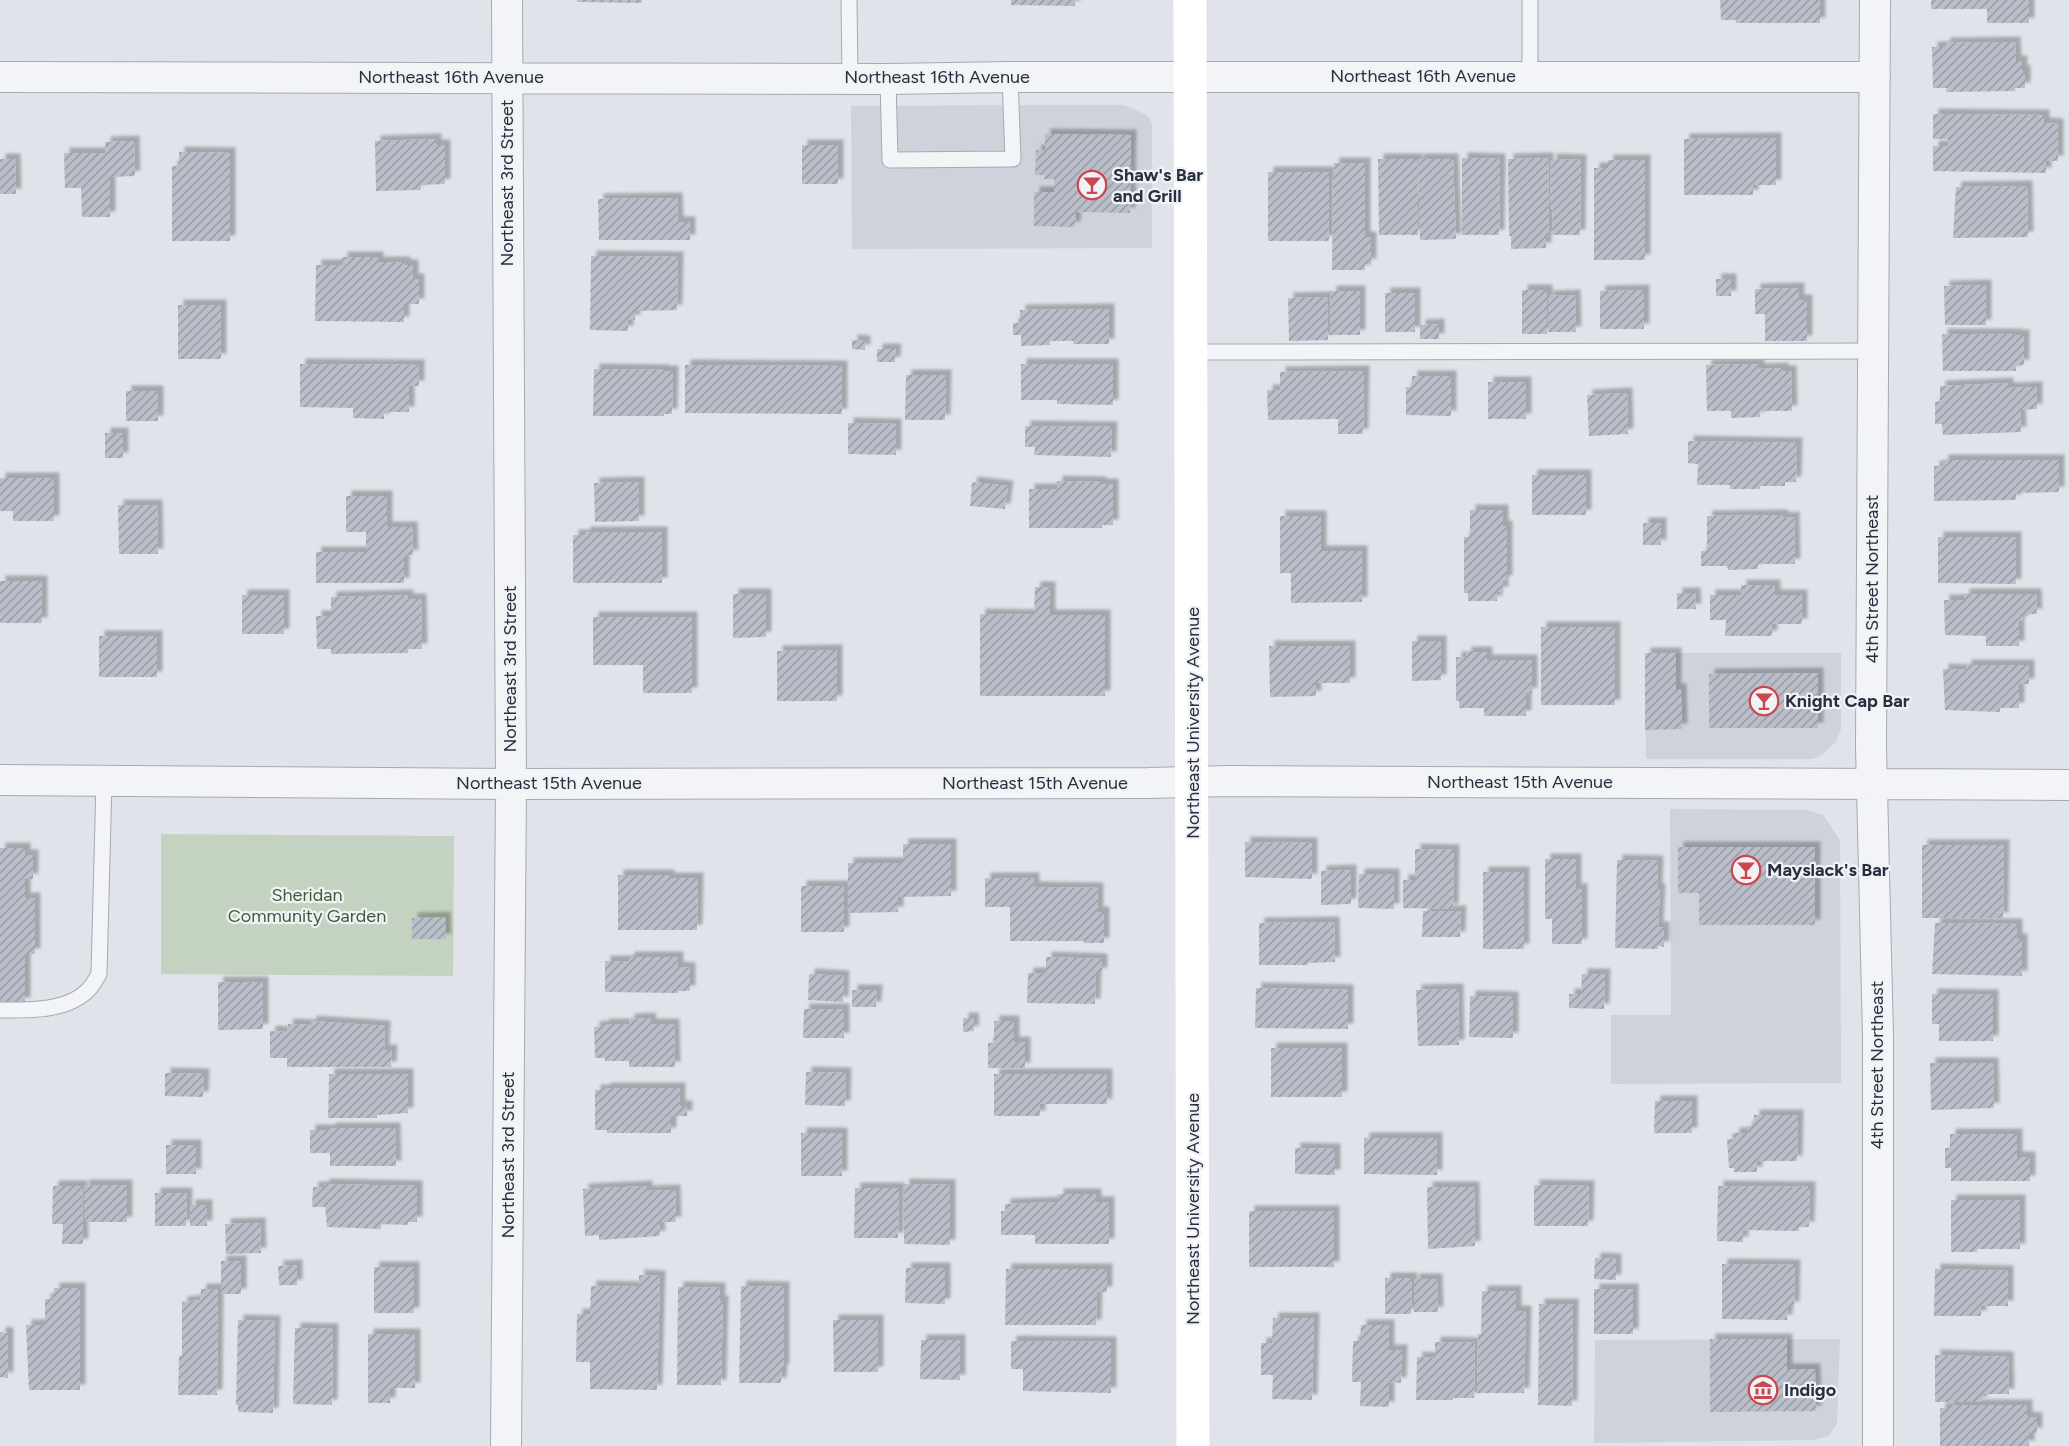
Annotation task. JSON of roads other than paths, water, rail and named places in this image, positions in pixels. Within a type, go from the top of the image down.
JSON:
[{"type":"main road","name":"Northeast University Avenue","points":[[1190,0],[1193,1446]]},
{"type":"street","name":"Northeast 3rd Street","points":[[506,1446],[511,784],[507,0]]},
{"type":"street","name":"4th Street Northeast","points":[[1875,0],[1871,783],[1877,1006],[1878,1446]]},
{"type":"street","name":"Northeast 16th Avenue","points":[[0,77],[888,79],[1875,77]]},
{"type":"street","name":"Northeast 15th Avenue","points":[[0,780],[511,784],[1192,782],[2069,785]]},
{"type":"lane","points":[[849,0],[850,78]]},
{"type":"lane","points":[[1530,0],[1530,76]]},
{"type":"lane","points":[[888,79],[890,160],[1013,159],[1010,77]]},
{"type":"lane","points":[[1191,352],[1874,351]]},
{"type":"lane","points":[[0,1010],[38,1010],[65,1004],[88,991],[99,974],[104,781]]},
{"type":"place","name":"Shaw's Bar and Grill","points":[[1092,185]]},
{"type":"place","name":"Knight Cap Bar","points":[[1764,701]]},
{"type":"place","name":"Mayslack's Bar","points":[[1746,870]]},
{"type":"place","name":"Indigo","points":[[1763,1390]]},
{"type":"park label","name":"Sheridan Community Garden","points":[[307,905]]}]
